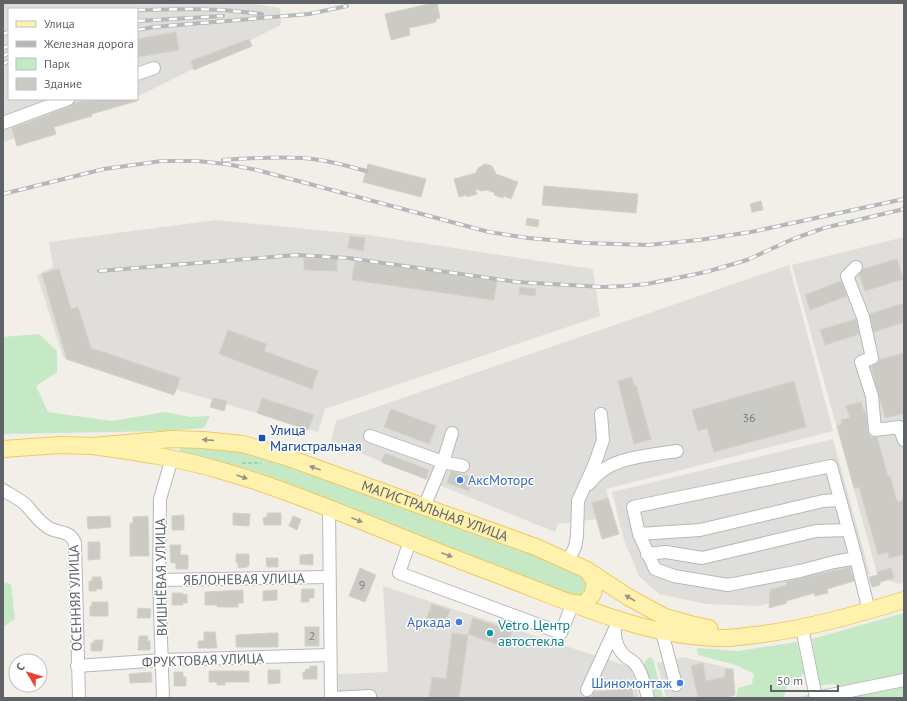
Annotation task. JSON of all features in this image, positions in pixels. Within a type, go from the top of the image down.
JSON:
[{"type":"main road","name":"МАГИСТРАЛЬНАЯ УЛИЦА","points":[[3,449],[93,446],[172,440],[203,440],[243,444],[506,536],[568,561],[587,570],[628,597],[664,624]]},
{"type":"main road","points":[[172,440],[172,458]]},
{"type":"main road","name":"МАГИСТРАЛЬНАЯ УЛИЦА","points":[[93,446],[172,458],[219,470],[329,509],[573,603],[617,624],[690,624],[721,630],[762,634],[802,628],[869,611],[904,600]]},
{"type":"main road","points":[[573,603],[584,604],[593,594],[595,581],[587,570]]},
{"type":"street","points":[[138,74],[154,68]]},
{"type":"street","points":[[3,123],[65,100]]},
{"type":"street","points":[[856,267],[847,276],[863,317],[872,358],[861,362],[872,396],[875,430],[899,427],[904,440]]},
{"type":"street","points":[[568,561],[575,547],[577,536],[578,501],[596,463],[602,440],[601,414]]},
{"type":"street","points":[[424,507],[443,462],[452,433]]},
{"type":"street","points":[[370,436],[443,462],[463,466]]},
{"type":"street","points":[[578,501],[593,479],[604,469],[620,461],[677,451]]},
{"type":"street","name":"ВИШНЁВАЯ УЛИЦА","points":[[163,698],[159,580],[160,499],[172,458]]},
{"type":"street","points":[[856,558],[728,585],[674,576],[655,569],[639,534],[632,507],[831,466],[856,558],[869,611]]},
{"type":"street","name":"ОСЕННЯЯ УЛИЦА","points":[[3,490],[26,505],[37,520],[51,529],[68,534],[73,537],[76,543],[77,666],[79,698]]},
{"type":"street","points":[[639,534],[700,530],[824,501],[840,500]]},
{"type":"street","points":[[329,509],[330,698],[370,696]]},
{"type":"street","points":[[647,554],[666,552],[702,558],[816,531],[848,530]]},
{"type":"street","points":[[410,541],[399,573],[406,576],[561,633],[573,603]]},
{"type":"street","name":"ЯБЛОНЕВАЯ УЛИЦА","points":[[159,580],[329,577]]},
{"type":"street","points":[[587,690],[617,624]]},
{"type":"street","points":[[617,624],[614,636],[616,644],[623,654],[636,664],[640,671],[648,698]]},
{"type":"street","points":[[664,624],[663,636],[676,684]]},
{"type":"street","points":[[802,628],[816,698],[904,680]]},
{"type":"street","name":"ФРУКТОВАЯ УЛИЦА","points":[[77,666],[162,660],[330,655]]},
{"type":"path","points":[[236,463],[268,463]]},
{"type":"shaded area","points":[[3,3],[247,3],[280,8],[281,25],[138,96],[138,8],[8,8],[8,100],[131,100],[119,106],[3,142]]},
{"type":"shaded area","points":[[216,220],[368,235],[593,269],[600,316],[325,409],[318,432],[63,357],[37,275],[53,267],[49,242]]},
{"type":"shaded area","points":[[904,237],[904,582],[899,584],[878,577],[792,265]]},
{"type":"shaded area","points":[[789,265],[833,431],[606,489],[613,517],[558,524],[555,532],[331,441],[336,421]]},
{"type":"shaded area","points":[[833,439],[870,574],[809,595],[759,606],[706,604],[659,594],[639,576],[624,540],[612,492]]},
{"type":"shaded area","points":[[383,586],[633,668],[639,698],[339,698],[338,674],[388,672]]},
{"type":"shaded area","points":[[683,657],[733,669],[735,695],[726,698],[666,698],[657,663]]},
{"type":"green space","points":[[39,334],[57,351],[57,372],[36,386],[48,412],[112,421],[165,412],[190,417],[210,416],[204,428],[164,431],[3,434],[3,337]]},
{"type":"green space","points":[[199,446],[252,453],[470,526],[580,574],[586,581],[584,593],[573,597],[180,453],[179,451],[181,447]]},
{"type":"green space","points":[[3,582],[11,584],[15,619],[3,627]]},
{"type":"green space","points":[[904,613],[904,698],[796,698],[839,687],[834,684],[820,685],[812,639]]},
{"type":"green space","points":[[797,642],[804,674],[788,685],[783,698],[736,698],[738,688],[752,684],[754,674],[736,665],[698,655],[697,648],[738,651]]},
{"type":"green space","points":[[649,657],[653,659],[663,698],[650,698],[648,693],[643,671]]},
{"type":"building","points":[[437,3],[440,18],[436,19],[436,22],[409,28],[410,35],[391,40],[385,14]]},
{"type":"building","points":[[176,32],[179,50],[138,57],[138,39]]},
{"type":"building","points":[[249,39],[252,46],[194,70],[191,61]]},
{"type":"building","points":[[137,100],[91,114],[92,116],[54,127],[56,134],[17,146],[12,128],[71,106],[74,103],[87,101]]},
{"type":"building","points":[[368,164],[426,179],[421,197],[363,182]]},
{"type":"building","points":[[485,164],[492,166],[496,174],[518,182],[511,199],[504,196],[503,198],[494,195],[495,193],[487,190],[482,191],[475,189],[477,194],[467,197],[467,195],[459,197],[454,179],[476,173],[478,168]]},
{"type":"building","points":[[544,186],[638,194],[636,213],[542,205]]},
{"type":"building","points":[[761,201],[763,210],[752,212],[750,204]]},
{"type":"building","points":[[527,218],[539,220],[538,227],[526,225]]},
{"type":"building","points":[[350,236],[365,238],[363,251],[348,248]]},
{"type":"building","points":[[304,258],[337,259],[337,271],[304,270]]},
{"type":"building","points":[[897,259],[903,279],[865,291],[859,274],[863,269]]},
{"type":"building","points":[[355,261],[497,281],[494,300],[352,280]]},
{"type":"building","points":[[59,269],[71,309],[78,307],[91,348],[180,378],[174,395],[66,359],[42,274]]},
{"type":"building","points":[[841,281],[847,296],[810,310],[805,295]]},
{"type":"building","points":[[520,287],[536,289],[535,296],[519,294]]},
{"type":"building","points":[[904,303],[904,322],[874,332],[870,314]]},
{"type":"building","points":[[856,319],[859,334],[825,345],[820,330]]},
{"type":"building","points":[[228,330],[267,344],[264,351],[318,371],[312,389],[219,354]]},
{"type":"building","points":[[904,353],[904,413],[885,418],[871,366],[879,360]]},
{"type":"building","points":[[632,377],[634,386],[636,385],[651,439],[634,444],[618,381]]},
{"type":"building","points":[[794,381],[806,427],[714,452],[707,428],[698,431],[692,410]]},
{"type":"building","points":[[213,398],[227,401],[224,411],[210,407]]},
{"type":"building","points":[[262,398],[314,415],[308,430],[257,413]]},
{"type":"building","points":[[861,402],[864,412],[866,411],[868,431],[871,438],[877,437],[888,477],[890,476],[897,502],[904,500],[904,554],[889,558],[888,552],[878,555],[859,487],[854,488],[837,426],[842,424],[841,420],[850,418],[846,406]]},
{"type":"building","points":[[391,409],[436,426],[429,444],[384,427]]},
{"type":"building","points":[[385,453],[429,470],[426,479],[381,462]]},
{"type":"building","points":[[451,471],[473,478],[469,491],[447,483]]},
{"type":"building","points":[[608,498],[619,534],[602,539],[592,503]]},
{"type":"building","points":[[233,513],[250,514],[249,526],[233,525]]},
{"type":"building","points":[[267,513],[281,513],[281,525],[264,525],[263,518],[267,517]]},
{"type":"building","points":[[184,515],[184,530],[172,530],[172,516]]},
{"type":"building","points":[[110,516],[111,527],[88,529],[87,517]]},
{"type":"building","points":[[148,516],[149,556],[130,556],[130,523],[133,523],[133,517]]},
{"type":"building","points":[[293,516],[301,519],[297,530],[289,526]]},
{"type":"building","points":[[88,542],[100,542],[100,559],[88,560]]},
{"type":"building","points":[[170,545],[181,545],[180,555],[188,555],[188,569],[176,569],[176,563],[171,563]]},
{"type":"building","points":[[236,554],[249,554],[249,566],[238,568],[238,562],[236,563]]},
{"type":"building","points":[[313,554],[313,565],[300,564],[300,555]]},
{"type":"building","points":[[266,558],[278,558],[278,567],[267,567]]},
{"type":"building","points":[[850,567],[854,581],[827,589],[828,593],[815,596],[814,593],[786,601],[787,603],[769,608],[770,590],[787,585],[786,582],[796,579]]},
{"type":"building","points":[[360,568],[376,575],[365,602],[349,596]]},
{"type":"building","points":[[891,568],[894,578],[880,582],[880,585],[872,587],[869,577],[878,575],[877,572]]},
{"type":"building","points":[[92,577],[101,577],[102,589],[89,591],[89,581],[92,581]]},
{"type":"building","points":[[302,589],[314,589],[314,598],[309,598],[309,602],[301,602]]},
{"type":"building","points":[[243,590],[243,603],[238,603],[238,607],[217,607],[217,605],[205,605],[205,592]]},
{"type":"building","points":[[277,590],[277,600],[263,601],[263,591]]},
{"type":"building","points":[[172,593],[183,593],[183,595],[187,594],[187,603],[183,603],[183,605],[172,605]]},
{"type":"building","points":[[92,602],[108,602],[108,616],[90,616],[90,606],[92,606]]},
{"type":"building","points":[[432,604],[450,610],[444,626],[426,619]]},
{"type":"building","points":[[138,608],[151,609],[150,618],[137,618]]},
{"type":"building","name":"Vetro Центр автостекла","points":[[473,618],[512,631],[507,648],[468,634]]},
{"type":"building","points":[[305,627],[319,627],[319,646],[305,646]]},
{"type":"building","points":[[204,632],[215,632],[217,648],[198,648],[198,641],[204,641]]},
{"type":"building","points":[[278,633],[278,647],[236,647],[236,635]]},
{"type":"building","points":[[452,633],[468,635],[459,698],[429,698],[432,677],[446,679]]},
{"type":"building","points":[[139,636],[148,636],[147,641],[150,641],[150,650],[138,650]]},
{"type":"building","points":[[94,640],[103,640],[102,651],[91,651],[91,643],[94,643]]},
{"type":"building","points":[[703,663],[706,681],[725,677],[725,669],[733,669],[735,695],[725,698],[698,698],[691,666]]},
{"type":"building","points":[[310,666],[317,666],[317,679],[303,679],[303,672],[305,672],[306,669],[310,669]]},
{"type":"building","points":[[268,670],[280,670],[280,683],[268,684]]},
{"type":"building","points":[[209,671],[249,671],[249,682],[225,682],[225,685],[217,685],[217,682],[209,682]]},
{"type":"building","points":[[151,672],[152,682],[130,683],[129,674]]},
{"type":"building","points":[[174,672],[183,672],[183,677],[186,677],[186,686],[174,686]]},
{"type":"building","points":[[632,688],[633,698],[587,698],[592,696],[594,692]]},
{"type":"railway","points":[[138,30],[154,27],[309,14],[347,6]]},
{"type":"railway","points":[[138,10],[223,10],[262,14]]},
{"type":"railway","points":[[138,21],[223,16]]},
{"type":"railway","points":[[3,34],[8,32]]},
{"type":"railway","points":[[3,48],[8,46]]},
{"type":"railway","points":[[3,56],[8,54]]},
{"type":"railway","points":[[3,64],[8,62]]},
{"type":"railway","points":[[223,160],[253,158],[310,159],[366,171]]},
{"type":"railway","points":[[3,194],[104,169],[162,161],[197,161],[226,164],[257,170],[489,232],[528,238],[586,243],[648,245],[699,240],[751,232],[904,199]]},
{"type":"railway","points":[[99,271],[296,255],[348,258],[517,282],[603,287],[625,286],[647,284],[706,272],[747,260],[793,239],[824,228],[904,209]]},
{"type":"place","name":"Улица Магистральная","points":[[262,438]]},
{"type":"place","name":"АксМоторс","points":[[460,480]]},
{"type":"place","name":"Аркада","points":[[459,622]]},
{"type":"place","name":"Vetro Центр автостекла","points":[[490,633]]},
{"type":"place","name":"Шиномонтаж","points":[[680,683]]}]
